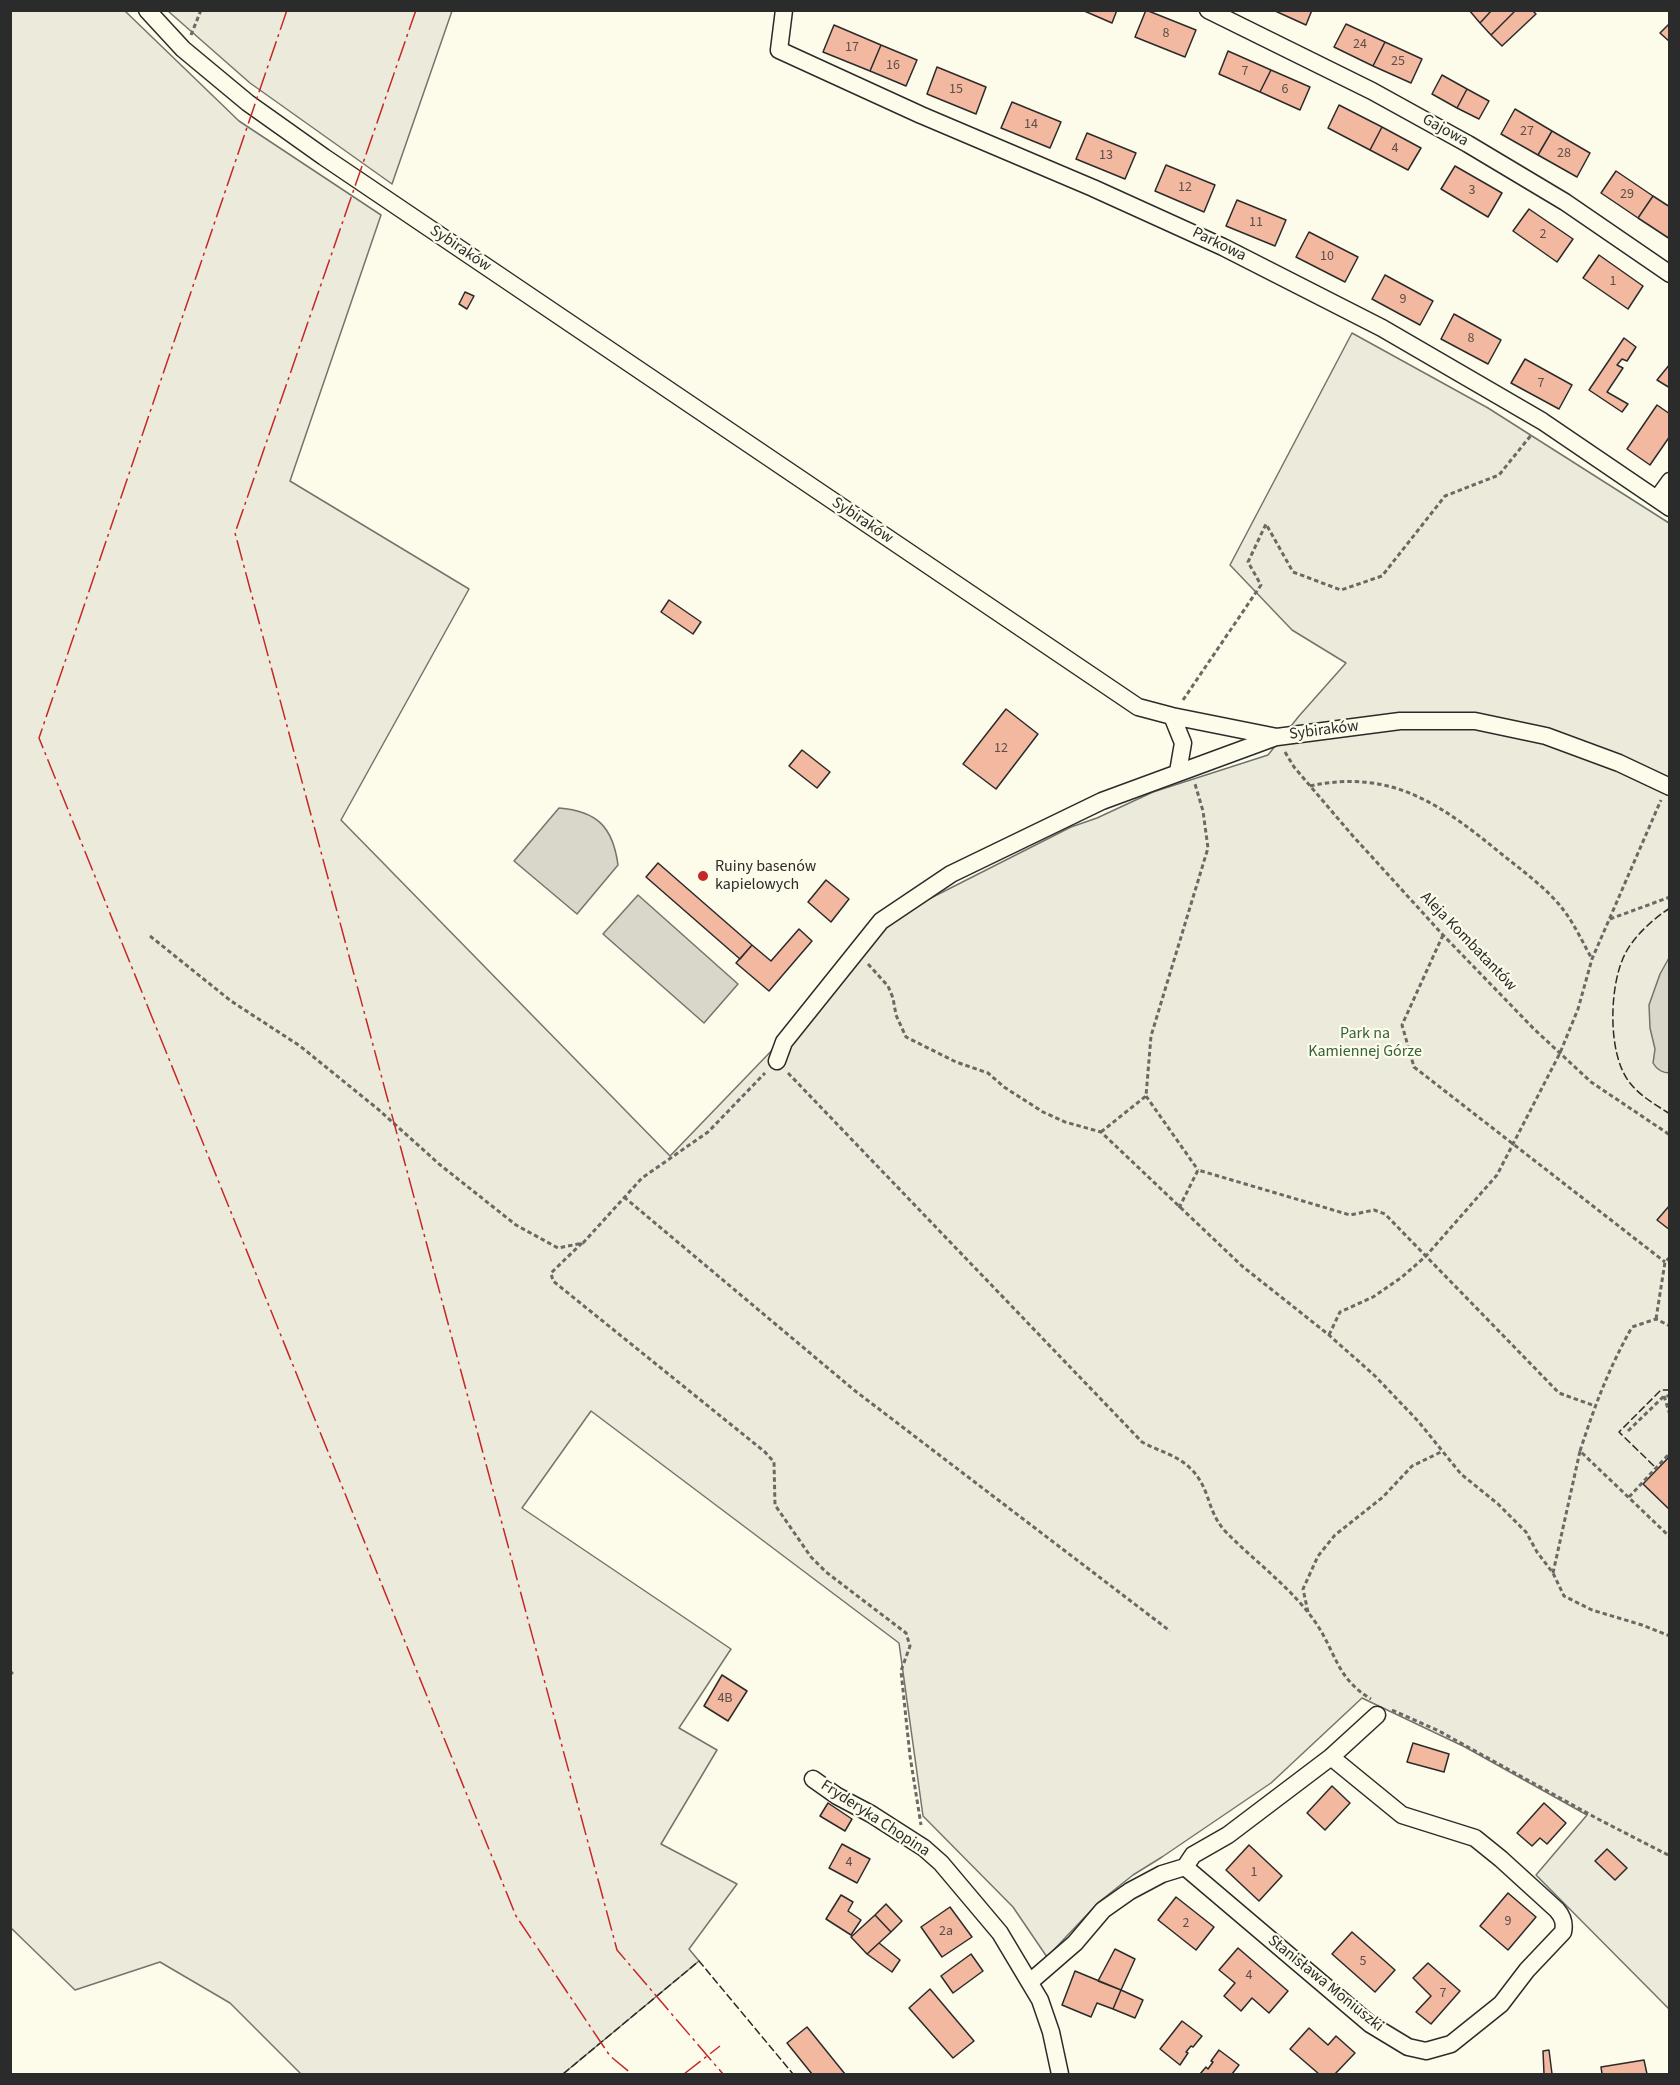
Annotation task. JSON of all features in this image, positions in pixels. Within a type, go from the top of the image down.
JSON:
[{"type":"street","name":"Sybiraków","points":[[147,10],[183,50],[248,103],[324,157],[1138,707],[1277,737],[1400,721],[1475,721],[1546,736],[1668,786]]},
{"type":"street","name":"Parkowa","points":[[784,10],[779,51],[1224,246],[1382,328],[1542,421],[1663,504]]},
{"type":"street","name":"Gajowa","points":[[1208,10],[1372,91],[1468,144],[1565,202],[1670,274]]},
{"type":"street","points":[[1663,504],[1670,481]]},
{"type":"street","points":[[1172,716],[1183,743],[1184,770]]},
{"type":"street","points":[[777,1061],[784,1042],[881,921],[951,874],[1102,801],[1277,737]]},
{"type":"street","points":[[1030,1982],[1075,1943],[1103,1910],[1146,1882],[1162,1874],[1185,1868],[1193,1855],[1228,1835],[1331,1757],[1375,1708]]},
{"type":"street","name":"Stanisława Moniuszki","points":[[1185,1868],[1370,2024],[1393,2039],[1408,2047],[1426,2051],[1451,2044],[1462,2037],[1501,2004],[1527,1970],[1563,1932],[1563,1920],[1557,1910],[1475,1838],[1402,1815],[1331,1757]]},
{"type":"street","name":"Fryderyka Chopina","points":[[813,1779],[924,1848],[941,1863],[1000,1934],[1030,1982],[1046,2015],[1060,2074]]},
{"type":"path","points":[[183,50],[195,28],[201,10]]},
{"type":"path","points":[[1172,716],[1261,585],[1248,562],[1266,524],[1293,572],[1341,590],[1382,576],[1445,496],[1499,475],[1542,421]]},
{"type":"path","name":"Aleja Kombatantów","points":[[1277,737],[1294,767],[1443,935],[1591,1083],[1670,1135]]},
{"type":"path","points":[[1184,770],[1203,811],[1208,848],[1151,1036],[1146,1096],[1198,1170],[1350,1215],[1374,1210],[1385,1214],[1559,1393],[1595,1406]]},
{"type":"path","points":[[1310,786],[1329,782],[1368,782],[1403,789],[1437,805],[1511,861],[1562,908],[1592,959]]},
{"type":"path","points":[[1329,1335],[1340,1312],[1373,1298],[1402,1278],[1426,1256],[1497,1175],[1560,1053],[1578,1009],[1592,959],[1668,786]]},
{"type":"path","points":[[1610,919],[1670,897]]},
{"type":"path","points":[[1443,935],[1402,1025],[1414,1067],[1665,1262]]},
{"type":"path","points":[[150,936],[231,1001],[300,1046],[379,1110],[439,1164],[516,1225],[558,1248],[583,1243]]},
{"type":"path","points":[[855,953],[888,986],[900,1026],[906,1037],[956,1062],[988,1073],[1043,1112],[1065,1122],[1101,1132],[1242,1266],[1329,1335],[1418,1421],[1461,1474],[1498,1504],[1526,1532],[1537,1552],[1553,1573],[1564,1596],[1592,1610],[1670,1636]]},
{"type":"path","points":[[924,1848],[910,1756],[902,1671],[910,1647],[906,1633],[826,1572],[811,1557],[775,1505],[774,1462],[765,1452],[554,1281],[551,1273],[583,1243],[642,1178],[708,1132],[777,1061],[1142,1442],[1157,1451],[1175,1457],[1196,1474],[1204,1484],[1213,1515],[1226,1531],[1284,1585],[1315,1622],[1340,1670],[1375,1708],[1389,1708],[1439,1731],[1670,1856]]},
{"type":"path","points":[[1101,1132],[1146,1096]]},
{"type":"path","points":[[1179,1208],[1198,1170]]},
{"type":"path","points":[[624,1197],[854,1390],[1170,1631]]},
{"type":"path","points":[[1656,1319],[1665,1262],[1670,1257]]},
{"type":"path","points":[[1553,1573],[1580,1451],[1613,1360],[1632,1327],[1656,1319],[1670,1326]]},
{"type":"path","points":[[1664,1395],[1670,1396]]},
{"type":"path","points":[[1664,1395],[1670,1415]]},
{"type":"path","points":[[1628,1431],[1664,1395]]},
{"type":"path","points":[[1308,1614],[1303,1589],[1318,1556],[1335,1535],[1383,1497],[1412,1466],[1443,1451]]},
{"type":"path","points":[[1580,1451],[1670,1538]]},
{"type":"path","points":[[1629,1497],[1670,1453]]},
{"type":"green space","name":"Park na Kamiennej Górze","points":[[10,11],[125,11],[239,121],[381,215],[290,481],[469,589],[341,820],[670,1156],[831,989],[893,920],[921,903],[1071,827],[1097,818],[1153,792],[1268,755],[1346,663],[1292,630],[1230,565],[1352,333],[1488,408],[1669,523],[1669,2009],[1536,1875],[1587,1815],[1465,1747],[1362,1698],[1271,1783],[1133,1875],[1099,1902],[1047,1957],[1013,1907],[923,1816],[899,1643],[591,1411],[522,1508],[731,1649],[679,1728],[717,1750],[661,1844],[737,1884],[689,1949],[699,1961],[563,2074],[301,2074],[230,2003],[160,1962],[75,1990],[11,1928],[10,1676],[13,1673],[10,1670]]},
{"type":"green space","points":[[168,11],[452,11],[392,184],[250,83]]},
{"type":"shaded area","points":[[559,808],[584,813],[601,823],[612,840],[616,852],[618,865],[577,914],[514,861]]},
{"type":"shaded area","points":[[638,895],[738,984],[704,1023],[603,934]]},
{"type":"shaded area","points":[[1669,958],[1670,1073],[1660,1071],[1653,1063],[1655,1049],[1650,1028],[1649,1005],[1660,974]]},
{"type":"building","points":[[1082,10],[1117,10],[1112,23]]},
{"type":"building","points":[[1146,10],[1196,30],[1185,57],[1135,37]]},
{"type":"building","points":[[1273,10],[1312,10],[1306,25]]},
{"type":"building","points":[[1469,10],[1492,10],[1480,23]]},
{"type":"building","points":[[1492,10],[1516,10],[1491,35],[1480,23]]},
{"type":"building","points":[[1516,10],[1532,10],[1536,14],[1502,46],[1491,35]]},
{"type":"building","points":[[1670,23],[1670,42],[1660,33]]},
{"type":"building","points":[[1346,24],[1385,42],[1373,66],[1334,47]]},
{"type":"building","points":[[834,25],[881,45],[870,71],[823,52]]},
{"type":"building","points":[[1385,42],[1422,59],[1411,83],[1373,66]]},
{"type":"building","points":[[881,45],[917,60],[906,86],[870,71]]},
{"type":"building","points":[[1228,51],[1271,70],[1260,92],[1219,74]]},
{"type":"building","points":[[937,67],[986,87],[976,114],[927,94]]},
{"type":"building","points":[[1271,70],[1310,87],[1300,110],[1260,92]]},
{"type":"building","points":[[1442,75],[1467,89],[1457,108],[1432,94]]},
{"type":"building","points":[[1467,89],[1489,101],[1479,119],[1457,108]]},
{"type":"building","points":[[1012,102],[1061,122],[1050,148],[1001,128]]},
{"type":"building","points":[[1339,105],[1382,127],[1370,150],[1328,128]]},
{"type":"building","points":[[1515,109],[1552,131],[1538,155],[1501,134]]},
{"type":"building","points":[[1382,127],[1421,148],[1408,170],[1370,150]]},
{"type":"building","points":[[1552,131],[1590,153],[1577,177],[1538,155]]},
{"type":"building","points":[[1087,133],[1136,153],[1125,179],[1076,159]]},
{"type":"building","points":[[1166,165],[1215,185],[1204,212],[1155,191]]},
{"type":"building","points":[[1455,166],[1502,193],[1488,217],[1441,189]]},
{"type":"building","points":[[1616,171],[1653,196],[1638,218],[1601,193]]},
{"type":"building","points":[[1653,196],[1670,207],[1670,239],[1638,218]]},
{"type":"building","points":[[1237,200],[1286,220],[1275,246],[1226,226]]},
{"type":"building","points":[[1529,209],[1573,239],[1557,262],[1513,231]]},
{"type":"building","points":[[1309,232],[1358,257],[1345,282],[1296,257]]},
{"type":"building","points":[[1599,255],[1643,286],[1628,309],[1583,278]]},
{"type":"building","points":[[1385,275],[1433,301],[1420,325],[1372,299]]},
{"type":"building","points":[[465,292],[474,296],[467,309],[459,304]]},
{"type":"building","points":[[1454,314],[1501,340],[1488,364],[1441,339]]},
{"type":"building","points":[[1624,338],[1636,347],[1627,361],[1622,359],[1617,365],[1623,368],[1607,392],[1628,404],[1622,412],[1589,390]]},
{"type":"building","points":[[1525,359],[1572,385],[1559,409],[1511,383]]},
{"type":"building","points":[[1670,364],[1670,388],[1657,380]]},
{"type":"building","points":[[1657,405],[1670,414],[1670,436],[1650,465],[1627,449]]},
{"type":"building","points":[[669,600],[701,622],[693,634],[661,612]]},
{"type":"building","points":[[1006,709],[1038,734],[996,789],[963,764]]},
{"type":"building","points":[[802,750],[830,772],[817,788],[789,766]]},
{"type":"building","points":[[658,863],[752,945],[740,959],[646,877]]},
{"type":"building","points":[[826,880],[849,899],[831,922],[808,902]]},
{"type":"building","points":[[799,929],[812,941],[769,991],[736,963],[752,945],[771,961]]},
{"type":"building","points":[[1670,1205],[1670,1230],[1657,1220]]},
{"type":"building","points":[[1670,1456],[1670,1510],[1643,1484]]},
{"type":"building","points":[[722,1675],[747,1691],[728,1721],[704,1706]]},
{"type":"building","points":[[1413,1743],[1449,1754],[1444,1772],[1407,1762]]},
{"type":"building","points":[[1332,1786],[1350,1803],[1325,1830],[1307,1813]]},
{"type":"building","points":[[828,1803],[852,1819],[845,1831],[820,1816]]},
{"type":"building","points":[[1544,1803],[1566,1823],[1547,1844],[1540,1838],[1532,1846],[1517,1833]]},
{"type":"building","points":[[842,1844],[870,1859],[857,1883],[829,1868]]},
{"type":"building","points":[[1249,1845],[1282,1876],[1259,1901],[1226,1870]]},
{"type":"building","points":[[1607,1849],[1627,1868],[1615,1880],[1595,1861]]},
{"type":"building","points":[[1508,1893],[1536,1917],[1508,1950],[1480,1926]]},
{"type":"building","points":[[841,1895],[853,1902],[848,1911],[861,1920],[851,1935],[826,1919]]},
{"type":"building","points":[[1176,1897],[1214,1927],[1196,1950],[1158,1920]]},
{"type":"building","points":[[886,1904],[902,1921],[891,1932],[875,1915]]},
{"type":"building","points":[[950,1907],[972,1937],[942,1957],[921,1927]]},
{"type":"building","points":[[875,1915],[891,1932],[867,1954],[851,1937]]},
{"type":"building","points":[[1352,1932],[1395,1970],[1375,1992],[1332,1954]]},
{"type":"building","points":[[879,1943],[900,1960],[892,1972],[867,1954]]},
{"type":"building","points":[[1238,1948],[1288,1991],[1269,2013],[1252,1998],[1241,2011],[1224,1996],[1235,1983],[1219,1970]]},
{"type":"building","points":[[1115,1949],[1135,1959],[1121,1990],[1098,1981]]},
{"type":"building","points":[[971,1954],[983,1971],[953,1993],[941,1976]]},
{"type":"building","points":[[1428,1963],[1460,1991],[1431,2024],[1416,2012],[1431,1996],[1413,1978]]},
{"type":"building","points":[[1075,1971],[1121,1990],[1113,2009],[1097,2003],[1091,2017],[1062,2005]]},
{"type":"building","points":[[930,1989],[974,2041],[953,2058],[909,2008]]},
{"type":"building","points":[[1121,1990],[1143,2000],[1135,2018],[1113,2009]]},
{"type":"building","points":[[1182,2021],[1202,2036],[1186,2052],[1188,2053],[1180,2065],[1160,2049]]},
{"type":"building","points":[[807,2027],[845,2074],[812,2074],[787,2043]]},
{"type":"building","points":[[1309,2028],[1328,2045],[1336,2036],[1355,2053],[1335,2074],[1319,2074],[1290,2049]]},
{"type":"building","points":[[1219,2050],[1239,2065],[1232,2074],[1200,2074],[1206,2067],[1208,2069]]},
{"type":"building","points":[[1549,2050],[1552,2074],[1544,2074],[1543,2051]]},
{"type":"building","points":[[1644,2060],[1647,2074],[1602,2074],[1601,2067]]},
{"type":"fence","points":[[1670,908],[1644,928],[1625,954],[1613,1001],[1614,1038],[1623,1071],[1638,1092],[1670,1114]]},
{"type":"fence","points":[[1654,1466],[1619,1432],[1661,1390],[1670,1390]]},
{"type":"fence","points":[[563,2074],[699,1961],[793,2074]]},
{"type":"power","points":[[287,10],[39,738],[516,1916],[610,2056],[632,2074]]},
{"type":"power","points":[[416,10],[235,533],[617,1950],[723,2074]]},
{"type":"power","points":[[684,2074],[720,2046]]},
{"type":"place","name":"Ruiny basenów kapielowych","points":[[703,876]]}]
